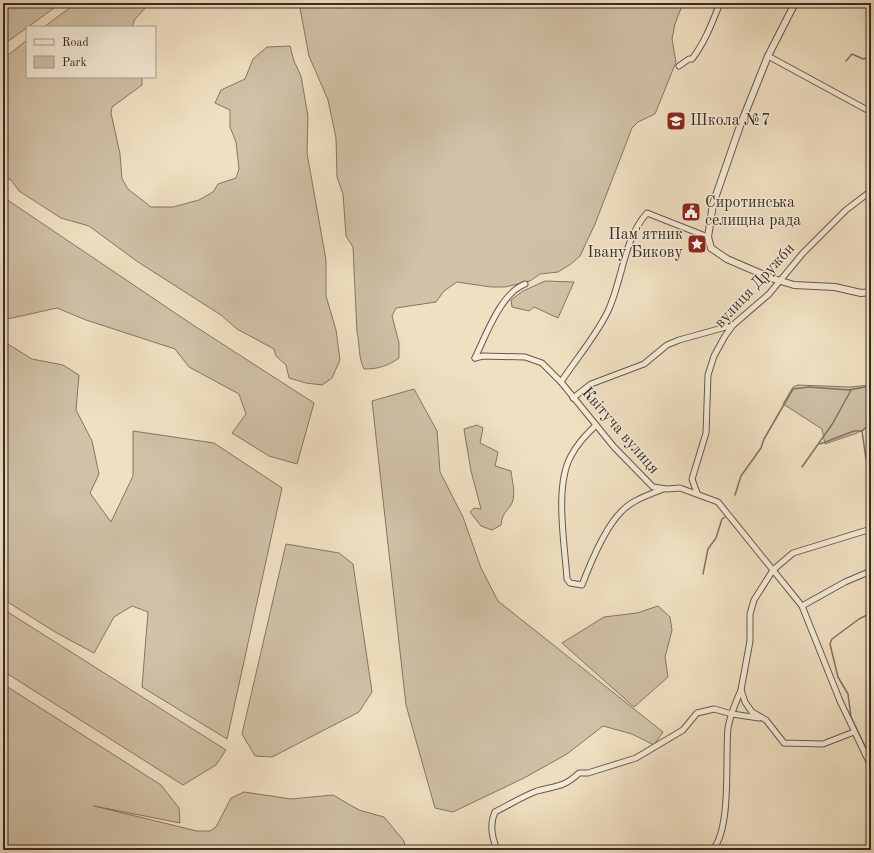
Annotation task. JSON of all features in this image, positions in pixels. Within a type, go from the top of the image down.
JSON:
[{"type":"street","points":[[679,66],[689,59],[692,59],[698,52],[708,34],[720,3]]},
{"type":"street","points":[[795,3],[768,56],[740,126],[713,204],[708,237],[711,248],[727,259],[779,281],[794,285],[835,287],[861,293],[871,292]]},
{"type":"street","points":[[768,56],[871,112]]},
{"type":"street","name":"вулиця Дружби","points":[[697,493],[692,479],[706,433],[708,375],[714,356],[733,325],[769,294],[803,254],[846,210],[871,191]]},
{"type":"street","points":[[561,382],[608,311],[630,242],[642,219],[647,213],[661,217],[708,237]]},
{"type":"street","name":"Квітуча вулиця","points":[[525,284],[511,292],[494,318],[475,358],[483,356],[504,356],[530,358],[542,363],[561,382],[596,425],[653,487],[665,489],[680,488],[718,502],[802,606],[854,732],[871,766]]},
{"type":"street","points":[[573,398],[591,384],[644,364],[668,345],[679,340],[733,325]]},
{"type":"street","points":[[596,425],[582,439],[570,458],[563,481],[561,500],[567,579],[570,583],[582,585],[602,540],[622,511],[638,500],[665,489]]},
{"type":"street","points":[[712,850],[716,846],[722,830],[728,782],[726,754],[732,714],[741,690],[750,641],[750,614],[754,600],[773,570],[793,554],[871,529]]},
{"type":"street","points":[[802,606],[845,582],[871,571]]},
{"type":"street","points":[[741,690],[745,702],[752,712],[766,720],[784,743],[824,744],[854,732]]},
{"type":"street","points":[[497,850],[492,830],[492,819],[495,812],[537,792],[560,786],[571,781],[580,773],[588,773],[629,762],[683,730],[690,724],[697,713],[714,709],[732,714],[762,718]]},
{"type":"green space","points":[[3,3],[61,3],[29,26],[26,26],[26,28],[3,45]]},
{"type":"green space","points":[[76,3],[150,3],[135,19],[132,26],[45,26]]},
{"type":"green space","points":[[299,3],[683,3],[675,24],[672,39],[676,62],[655,114],[638,122],[632,128],[595,224],[580,256],[558,272],[540,274],[530,281],[505,287],[491,287],[457,282],[444,291],[436,302],[396,308],[392,316],[399,343],[399,358],[383,366],[364,369],[361,360],[357,332],[353,247],[346,236],[343,194],[337,177],[336,138],[328,100],[309,56]]},
{"type":"green space","points":[[26,41],[26,78],[142,78],[142,85],[112,107],[111,113],[120,154],[122,179],[128,189],[151,207],[173,207],[199,200],[213,192],[218,184],[236,178],[239,169],[236,142],[230,127],[230,110],[215,103],[221,90],[245,79],[253,59],[267,47],[290,46],[294,61],[301,76],[308,116],[307,153],[326,260],[326,296],[336,330],[340,360],[332,378],[322,385],[306,383],[289,378],[286,365],[276,356],[274,349],[237,329],[221,315],[138,262],[89,226],[61,218],[19,191],[11,180],[4,177],[3,59]]},
{"type":"green space","points":[[3,197],[193,325],[314,403],[297,464],[269,456],[232,433],[246,414],[239,394],[189,367],[175,349],[86,320],[57,308],[3,320]]},
{"type":"green space","points":[[545,281],[574,282],[558,318],[534,307],[529,311],[512,307],[511,300],[523,291]]},
{"type":"green space","points":[[3,341],[32,359],[63,365],[79,375],[76,410],[92,441],[99,474],[90,493],[111,522],[133,476],[133,431],[214,443],[282,488],[227,739],[142,687],[148,612],[132,606],[114,617],[94,653],[55,632],[3,599]]},
{"type":"green space","points":[[798,385],[850,387],[871,385],[871,425],[857,433],[825,444],[822,429],[783,404],[793,387]]},
{"type":"green space","points":[[414,389],[437,431],[440,472],[463,517],[481,568],[498,601],[663,732],[654,745],[632,734],[603,726],[567,754],[524,778],[453,812],[435,808],[406,705],[372,401]]},
{"type":"green space","points":[[477,425],[483,428],[480,443],[498,452],[495,466],[511,471],[513,483],[514,495],[512,503],[504,514],[501,525],[492,530],[481,526],[470,512],[474,508],[481,509],[471,471],[464,429]]},
{"type":"green space","points":[[286,544],[339,553],[353,564],[372,692],[359,712],[272,757],[255,756],[242,734]]},
{"type":"green space","points":[[658,606],[670,617],[672,630],[665,657],[668,677],[634,707],[562,643],[604,617],[637,613]]},
{"type":"green space","points":[[3,609],[226,750],[216,765],[183,785],[3,671]]},
{"type":"green space","points":[[3,684],[161,785],[179,808],[180,823],[94,806],[197,831],[210,831],[216,827],[231,798],[244,792],[291,799],[333,795],[359,810],[384,817],[404,841],[406,850],[3,850]]},
{"type":"waterway","points":[[846,61],[852,54],[863,59],[871,57]]},
{"type":"waterway","points":[[735,495],[741,476],[761,448],[764,439],[793,389],[809,387],[849,390],[865,387]]},
{"type":"waterway","points":[[802,467],[833,423],[851,390]]},
{"type":"waterway","points":[[866,459],[862,431],[871,423]]},
{"type":"waterway","points":[[820,444],[854,431],[862,431]]},
{"type":"waterway","points":[[703,574],[708,549],[716,538],[722,519],[725,517]]},
{"type":"waterway","points":[[871,613],[859,619],[832,639],[830,644],[838,677],[848,694],[851,717],[871,759]]},
{"type":"place","name":"Школа №7","points":[[676,121]]},
{"type":"place","name":"Сиротинська селищна рада","points":[[691,212]]},
{"type":"place","name":"Пам'ятник Івану Бикову","points":[[697,244]]}]
